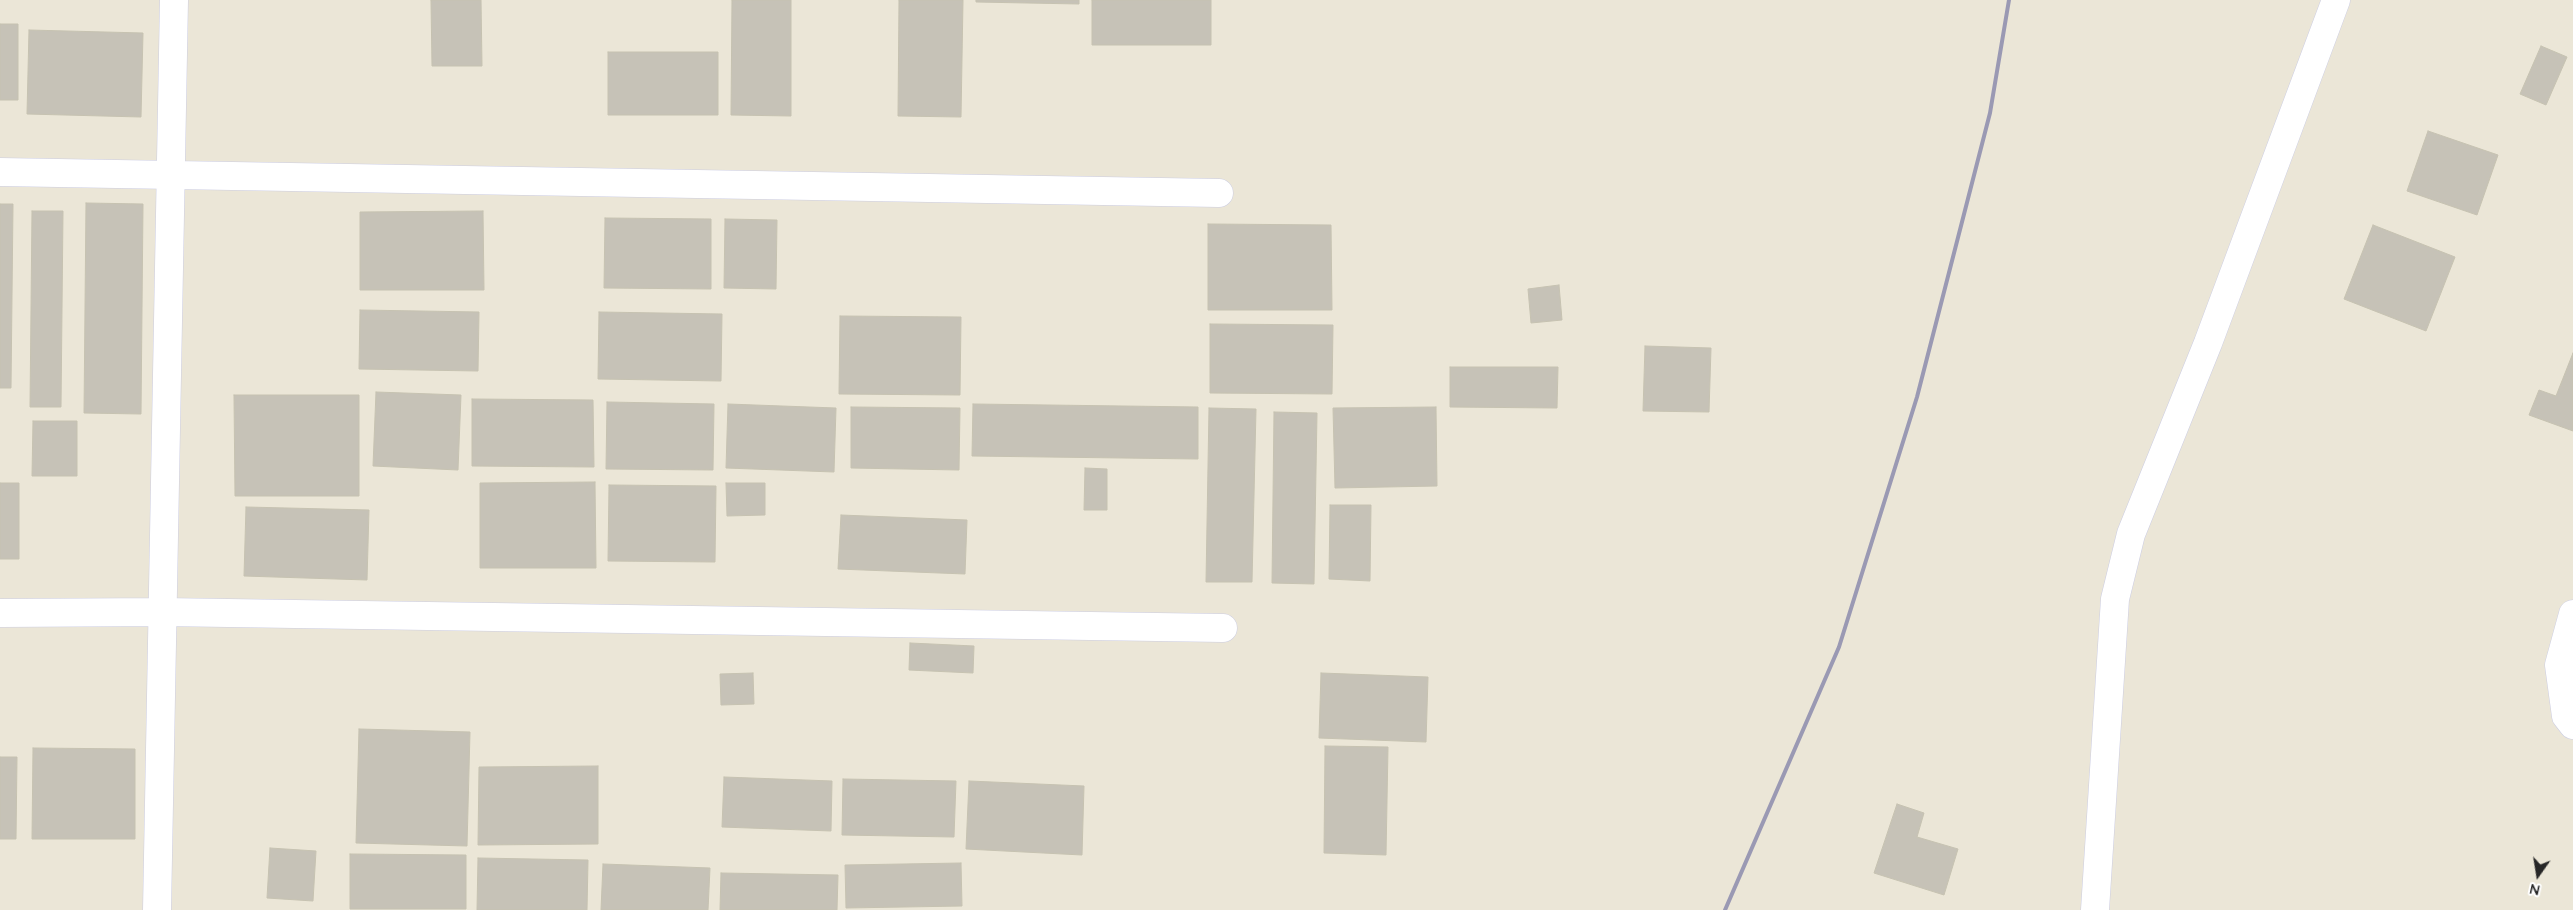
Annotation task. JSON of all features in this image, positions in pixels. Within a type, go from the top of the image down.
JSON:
[{"type":"street","points":[[157,910],[174,0]]},
{"type":"street","points":[[2095,910],[2115,599],[2131,534],[2208,343],[2336,0]]},
{"type":"street","points":[[0,172],[1219,193]]},
{"type":"street","points":[[0,613],[162,612],[1223,628]]},
{"type":"street","points":[[2573,614],[2559,665],[2566,716],[2573,725]]},
{"type":"building","points":[[431,0],[481,0],[482,66],[432,66]]},
{"type":"building","points":[[732,0],[791,0],[791,116],[731,115]]},
{"type":"building","points":[[899,0],[963,0],[961,117],[898,116]]},
{"type":"building","points":[[976,0],[1079,0],[1079,4],[976,2]]},
{"type":"building","points":[[1092,0],[1211,0],[1211,45],[1092,45]]},
{"type":"building","points":[[0,24],[18,24],[18,100],[0,100]]},
{"type":"building","points":[[29,30],[143,33],[141,117],[27,114]]},
{"type":"building","points":[[2541,46],[2567,57],[2546,105],[2520,94]]},
{"type":"building","points":[[608,52],[718,52],[718,115],[608,115]]},
{"type":"building","points":[[2428,131],[2498,155],[2477,215],[2407,191]]},
{"type":"building","points":[[86,203],[143,204],[141,414],[84,413]]},
{"type":"building","points":[[0,204],[13,204],[11,388],[0,388]]},
{"type":"building","points":[[32,211],[63,211],[61,407],[30,407]]},
{"type":"building","points":[[483,211],[484,290],[360,290],[360,212]]},
{"type":"building","points":[[605,218],[711,219],[711,289],[604,288]]},
{"type":"building","points":[[725,219],[777,220],[776,289],[724,288]]},
{"type":"building","points":[[1208,224],[1331,225],[1332,310],[1208,310]]},
{"type":"building","points":[[2373,225],[2455,257],[2426,331],[2344,299]]},
{"type":"building","points":[[1559,285],[1562,320],[1531,323],[1528,289]]},
{"type":"building","points":[[360,310],[479,312],[478,371],[359,369]]},
{"type":"building","points":[[599,312],[722,314],[721,381],[598,379]]},
{"type":"building","points":[[840,316],[961,317],[960,395],[839,394]]},
{"type":"building","points":[[1210,324],[1333,325],[1332,394],[1210,393]]},
{"type":"building","points":[[1645,346],[1711,348],[1709,412],[1643,411]]},
{"type":"building","points":[[2573,353],[2573,431],[2529,415],[2539,390],[2556,396]]},
{"type":"building","points":[[1450,367],[1558,367],[1557,408],[1450,407]]},
{"type":"building","points":[[376,392],[461,395],[458,470],[373,466]]},
{"type":"building","points":[[234,395],[359,395],[359,496],[235,496]]},
{"type":"building","points":[[472,399],[593,400],[594,467],[472,466]]},
{"type":"building","points":[[607,402],[714,404],[713,470],[606,469]]},
{"type":"building","points":[[728,404],[836,408],[834,472],[726,468]]},
{"type":"building","points":[[973,404],[1198,407],[1198,459],[972,456]]},
{"type":"building","points":[[851,407],[960,408],[959,470],[851,468]]},
{"type":"building","points":[[1436,407],[1437,486],[1335,488],[1333,408]]},
{"type":"building","points":[[1209,408],[1256,409],[1252,582],[1206,582]]},
{"type":"building","points":[[1274,412],[1317,413],[1314,584],[1272,583]]},
{"type":"building","points":[[33,421],[77,421],[77,476],[32,476]]},
{"type":"building","points":[[1085,468],[1107,469],[1107,510],[1084,510]]},
{"type":"building","points":[[595,482],[596,568],[480,568],[480,483]]},
{"type":"building","points":[[0,483],[19,483],[19,559],[0,559]]},
{"type":"building","points":[[726,483],[765,483],[765,515],[727,516]]},
{"type":"building","points":[[609,485],[716,486],[715,562],[608,561]]},
{"type":"building","points":[[1330,505],[1371,505],[1370,581],[1329,579]]},
{"type":"building","points":[[246,507],[369,510],[367,580],[244,576]]},
{"type":"building","points":[[841,515],[967,520],[965,574],[838,569]]},
{"type":"building","points":[[910,643],[974,646],[973,673],[909,670]]},
{"type":"building","points":[[753,673],[754,704],[721,705],[720,674]]},
{"type":"building","points":[[1321,673],[1428,677],[1426,742],[1319,738]]},
{"type":"building","points":[[359,729],[470,732],[467,846],[356,843]]},
{"type":"building","points":[[1325,746],[1388,747],[1386,855],[1324,853]]},
{"type":"building","points":[[33,748],[135,749],[135,839],[32,839]]},
{"type":"building","points":[[0,757],[17,757],[16,839],[0,839]]},
{"type":"building","points":[[598,766],[598,844],[478,845],[479,767]]},
{"type":"building","points":[[724,777],[832,781],[831,831],[722,827]]},
{"type":"building","points":[[843,779],[956,781],[954,837],[842,835]]},
{"type":"building","points":[[969,781],[1084,786],[1082,855],[966,849]]},
{"type":"building","points":[[1897,804],[1924,813],[1917,837],[1958,849],[1944,895],[1874,873]]},
{"type":"building","points":[[270,848],[316,851],[313,901],[267,898]]},
{"type":"building","points":[[350,854],[466,855],[466,909],[350,909]]},
{"type":"building","points":[[478,858],[588,860],[587,910],[477,910]]},
{"type":"building","points":[[961,863],[962,906],[846,908],[845,865]]},
{"type":"building","points":[[603,864],[710,868],[708,910],[601,910]]},
{"type":"building","points":[[721,873],[838,875],[837,910],[720,910]]},
{"type":"railway","points":[[1725,910],[1839,647],[1917,397],[1990,113],[2009,0]]}]
